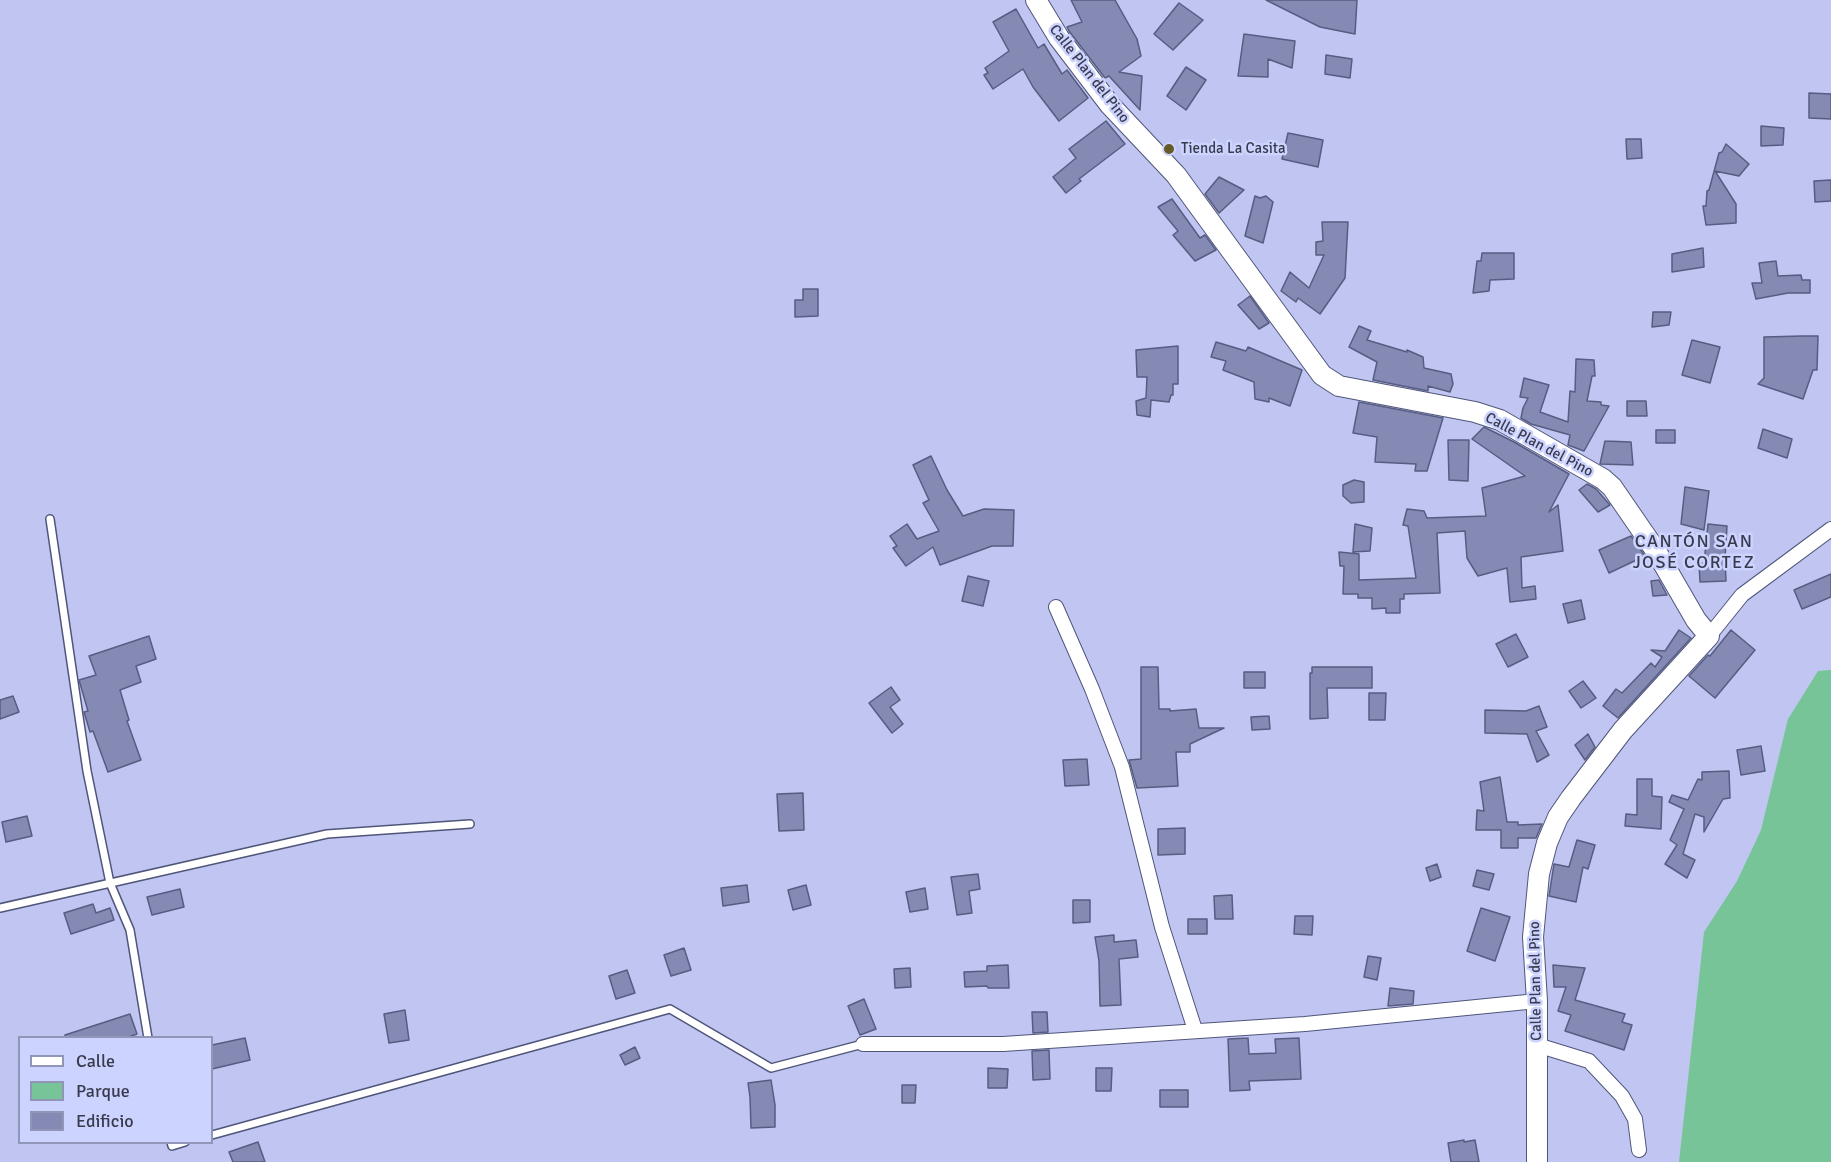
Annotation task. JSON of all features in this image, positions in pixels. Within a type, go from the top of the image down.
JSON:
[{"type":"street","name":"Calle Plan del Pino","points":[[1036,0],[1059,38],[1110,105],[1176,175],[1322,375],[1339,386],[1474,412],[1500,420],[1603,479],[1612,487],[1656,551],[1696,620],[1709,636],[1623,730],[1571,798],[1558,818],[1547,843],[1539,874],[1533,937],[1537,1001],[1537,1162]]},
{"type":"street","points":[[1709,636],[1743,595],[1831,529]]},
{"type":"street","points":[[1056,607],[1092,689],[1122,767],[1162,927],[1195,1030]]},
{"type":"street","points":[[863,1044],[1003,1044],[1317,1023],[1537,1001]]},
{"type":"street","points":[[1537,1045],[1589,1061],[1622,1096],[1635,1119],[1639,1150]]},
{"type":"lane","points":[[50,519],[87,771],[110,883],[130,930],[148,1036]]},
{"type":"lane","points":[[0,908],[327,834],[470,824]]},
{"type":"lane","points":[[213,1135],[670,1009],[771,1068],[863,1044]]},
{"type":"green space","points":[[1831,670],[1831,1162],[1679,1162],[1704,932],[1737,881],[1761,830],[1788,719],[1818,671]]},
{"type":"building","points":[[1071,0],[1115,0],[1137,39],[1141,56],[1119,72],[1142,76],[1140,110],[1109,76],[1105,78],[1069,31],[1067,27],[1082,22]]},
{"type":"building","points":[[1266,0],[1357,0],[1355,34],[1320,27]]},
{"type":"building","points":[[1179,3],[1203,20],[1173,50],[1154,34]]},
{"type":"building","points":[[1016,9],[1038,48],[1044,44],[1062,74],[1067,70],[1088,98],[1059,121],[1033,87],[1023,69],[993,89],[984,75],[988,73],[985,68],[1009,51],[993,22]]},
{"type":"building","points":[[1244,34],[1295,41],[1292,68],[1268,59],[1268,77],[1238,76]]},
{"type":"building","points":[[1326,55],[1352,59],[1350,78],[1325,74]]},
{"type":"building","points":[[1186,67],[1206,80],[1186,110],[1167,96]]},
{"type":"building","points":[[1809,93],[1831,94],[1831,119],[1809,118]]},
{"type":"building","points":[[1106,121],[1125,144],[1079,179],[1081,181],[1066,193],[1053,177],[1076,158],[1069,149]]},
{"type":"building","points":[[1761,126],[1784,128],[1783,145],[1761,146]]},
{"type":"building","points":[[1288,133],[1323,140],[1318,167],[1282,159]]},
{"type":"building","points":[[1626,139],[1641,139],[1642,158],[1627,159]]},
{"type":"building","points":[[1726,144],[1749,164],[1739,176],[1715,171],[1736,204],[1736,223],[1706,225],[1703,206],[1706,206],[1707,191],[1719,153]]},
{"type":"building","points":[[1219,177],[1244,190],[1219,213],[1205,194]]},
{"type":"building","points":[[1831,180],[1831,201],[1815,202],[1814,181]]},
{"type":"building","points":[[1255,196],[1260,198],[1266,196],[1273,202],[1263,243],[1245,236]]},
{"type":"building","points":[[1172,199],[1200,238],[1205,235],[1216,250],[1195,261],[1173,235],[1178,231],[1158,207]]},
{"type":"building","points":[[1322,222],[1348,222],[1345,278],[1320,314],[1298,298],[1296,302],[1281,291],[1290,272],[1309,288],[1324,255],[1316,255],[1316,242],[1323,241]]},
{"type":"building","points":[[1703,248],[1704,267],[1672,272],[1672,254]]},
{"type":"building","points":[[1482,253],[1514,253],[1514,279],[1490,280],[1489,291],[1473,293],[1477,261],[1481,261]]},
{"type":"building","points":[[1776,261],[1778,276],[1801,275],[1802,280],[1810,280],[1810,293],[1788,293],[1756,299],[1752,283],[1762,283],[1759,263]]},
{"type":"building","points":[[803,289],[818,289],[818,316],[795,317],[795,300],[803,300]]},
{"type":"building","points":[[1250,296],[1269,323],[1259,329],[1238,305]]},
{"type":"building","points":[[1653,312],[1671,312],[1669,325],[1652,327]]},
{"type":"building","points":[[1359,326],[1371,331],[1367,340],[1407,352],[1407,350],[1423,357],[1424,368],[1451,374],[1453,384],[1450,392],[1428,386],[1428,391],[1373,380],[1377,362],[1349,347]]},
{"type":"building","points":[[1818,336],[1817,370],[1813,370],[1803,399],[1758,384],[1764,378],[1764,337]]},
{"type":"building","points":[[1692,340],[1720,347],[1710,383],[1682,375]]},
{"type":"building","points":[[1216,342],[1246,351],[1248,347],[1302,370],[1290,406],[1269,398],[1269,402],[1255,399],[1254,382],[1223,370],[1226,361],[1211,357]]},
{"type":"building","points":[[1178,346],[1178,384],[1173,384],[1173,395],[1169,402],[1151,400],[1150,417],[1137,415],[1136,401],[1146,398],[1147,377],[1137,377],[1136,350]]},
{"type":"building","points":[[1576,359],[1594,360],[1595,376],[1592,376],[1587,401],[1601,402],[1601,405],[1609,406],[1584,451],[1568,445],[1570,435],[1531,424],[1521,418],[1528,398],[1520,397],[1524,378],[1549,385],[1540,412],[1568,422],[1570,391],[1575,392]]},
{"type":"building","points":[[1627,401],[1646,401],[1647,416],[1627,416]]},
{"type":"building","points":[[1359,402],[1443,418],[1427,471],[1415,471],[1416,464],[1375,462],[1377,437],[1353,433]]},
{"type":"building","points":[[1484,427],[1569,474],[1549,512],[1558,505],[1563,551],[1521,557],[1522,588],[1535,586],[1536,599],[1510,602],[1507,568],[1478,576],[1467,558],[1465,531],[1437,533],[1440,593],[1404,594],[1404,599],[1400,599],[1400,613],[1386,613],[1386,608],[1372,609],[1372,598],[1358,598],[1358,594],[1343,594],[1344,566],[1340,566],[1339,552],[1359,554],[1359,580],[1416,578],[1408,526],[1403,525],[1407,509],[1424,511],[1427,518],[1486,516],[1482,488],[1525,476],[1472,439]]},
{"type":"building","points":[[1763,429],[1792,439],[1787,458],[1758,448]]},
{"type":"building","points":[[1656,430],[1675,430],[1675,443],[1656,443]]},
{"type":"building","points":[[1448,440],[1469,440],[1468,481],[1449,480]]},
{"type":"building","points":[[1605,441],[1631,442],[1633,465],[1600,464]]},
{"type":"building","points":[[931,456],[947,490],[963,516],[984,509],[1014,510],[1013,546],[992,546],[940,565],[933,547],[906,566],[893,548],[897,546],[890,536],[907,524],[917,539],[939,531],[923,503],[929,500],[913,465]]},
{"type":"building","points":[[1354,480],[1364,482],[1364,502],[1351,503],[1343,496],[1343,485]]},
{"type":"building","points":[[1587,484],[1596,489],[1610,505],[1598,512],[1579,490]]},
{"type":"building","points":[[1685,487],[1709,491],[1704,530],[1681,524]]},
{"type":"building","points":[[1355,524],[1372,528],[1370,551],[1353,552]]},
{"type":"building","points":[[1708,524],[1727,526],[1726,581],[1700,582],[1699,563],[1704,563]]},
{"type":"building","points":[[1631,536],[1645,556],[1609,573],[1599,550]]},
{"type":"building","points":[[1831,574],[1831,597],[1802,609],[1794,590]]},
{"type":"building","points":[[968,576],[989,581],[983,606],[962,601]]},
{"type":"building","points":[[1659,580],[1667,595],[1653,596],[1651,581]]},
{"type":"building","points":[[1581,600],[1585,619],[1568,623],[1563,604]]},
{"type":"building","points":[[1679,630],[1691,638],[1618,718],[1603,706],[1616,689],[1622,693],[1651,663],[1655,667],[1662,657],[1651,650],[1665,651]]},
{"type":"building","points":[[1731,630],[1755,650],[1715,698],[1689,676],[1708,655],[1710,656]]},
{"type":"building","points":[[1516,634],[1528,657],[1508,667],[1496,644]]},
{"type":"building","points":[[149,636],[156,659],[136,666],[141,682],[120,690],[129,720],[127,721],[141,760],[108,772],[93,731],[90,732],[84,712],[88,711],[79,680],[96,675],[89,656]]},
{"type":"building","points":[[1141,667],[1158,667],[1159,709],[1170,709],[1170,711],[1196,709],[1199,728],[1224,728],[1190,744],[1190,752],[1176,752],[1178,786],[1137,788],[1129,760],[1141,759]]},
{"type":"building","points":[[1312,667],[1372,667],[1372,688],[1327,688],[1328,718],[1310,719]]},
{"type":"building","points":[[1244,672],[1265,672],[1265,688],[1244,688]]},
{"type":"building","points":[[1583,681],[1596,698],[1581,708],[1569,691]]},
{"type":"building","points":[[891,687],[900,700],[890,707],[903,724],[892,733],[869,703]]},
{"type":"building","points":[[1369,693],[1386,693],[1385,720],[1369,720]]},
{"type":"building","points":[[13,696],[19,712],[0,719],[0,700]]},
{"type":"building","points":[[1539,706],[1547,727],[1536,731],[1549,755],[1537,762],[1527,734],[1485,733],[1485,710],[1526,711]]},
{"type":"building","points":[[1269,716],[1270,729],[1252,730],[1251,717]]},
{"type":"building","points":[[1588,734],[1595,747],[1585,760],[1575,745]]},
{"type":"building","points":[[1761,746],[1765,771],[1741,775],[1737,750]]},
{"type":"building","points":[[1087,759],[1089,785],[1065,786],[1063,760]]},
{"type":"building","points":[[1729,771],[1730,798],[1723,799],[1704,832],[1704,817],[1695,814],[1683,854],[1695,860],[1687,878],[1665,864],[1677,845],[1670,840],[1684,809],[1669,802],[1672,795],[1688,800],[1698,779],[1702,780],[1702,772]]},
{"type":"building","points":[[1500,777],[1507,822],[1518,822],[1518,825],[1542,824],[1536,838],[1518,838],[1518,848],[1501,848],[1501,830],[1476,830],[1477,810],[1484,811],[1480,782]]},
{"type":"building","points":[[1637,779],[1652,779],[1652,796],[1662,797],[1661,829],[1625,826],[1626,814],[1637,815]]},
{"type":"building","points":[[803,793],[804,830],[779,831],[777,794]]},
{"type":"building","points":[[27,816],[32,836],[6,842],[2,822]]},
{"type":"building","points":[[1185,828],[1185,854],[1158,855],[1158,829]]},
{"type":"building","points":[[1577,840],[1595,845],[1588,869],[1583,867],[1576,902],[1549,896],[1554,864],[1569,867]]},
{"type":"building","points":[[1437,864],[1441,877],[1430,881],[1426,868]]},
{"type":"building","points":[[1477,870],[1494,874],[1489,890],[1473,886]]},
{"type":"building","points":[[978,874],[980,889],[969,891],[972,913],[957,915],[951,877]]},
{"type":"building","points":[[747,885],[749,902],[723,906],[721,888]]},
{"type":"building","points":[[806,885],[811,905],[793,910],[788,890]]},
{"type":"building","points":[[925,888],[928,909],[910,912],[906,892]]},
{"type":"building","points":[[180,889],[184,907],[152,915],[147,897]]},
{"type":"building","points":[[1232,895],[1233,919],[1215,919],[1214,896]]},
{"type":"building","points":[[1073,900],[1090,900],[1090,922],[1073,923]]},
{"type":"building","points":[[93,904],[96,913],[110,908],[114,920],[71,934],[64,913]]},
{"type":"building","points":[[1481,908],[1510,917],[1495,961],[1467,951]]},
{"type":"building","points":[[1295,916],[1313,916],[1312,935],[1294,934]]},
{"type":"building","points":[[1188,919],[1207,919],[1207,934],[1188,934]]},
{"type":"building","points":[[1114,935],[1114,942],[1136,940],[1138,957],[1119,959],[1121,1005],[1100,1006],[1099,961],[1095,937]]},
{"type":"building","points":[[684,948],[691,970],[671,976],[664,955]]},
{"type":"building","points":[[1368,956],[1381,958],[1377,980],[1364,977]]},
{"type":"building","points":[[1008,965],[1009,988],[965,987],[964,972],[987,971],[987,966]]},
{"type":"building","points":[[1553,965],[1585,968],[1575,1000],[1625,1014],[1622,1022],[1632,1025],[1624,1050],[1565,1031],[1571,1015],[1558,1011],[1566,987],[1554,987]]},
{"type":"building","points":[[910,968],[911,987],[895,988],[894,969]]},
{"type":"building","points":[[627,970],[635,993],[616,999],[609,976]]},
{"type":"building","points":[[1390,988],[1414,991],[1413,1004],[1388,1006]]},
{"type":"building","points":[[864,999],[876,1029],[860,1035],[848,1006]]},
{"type":"building","points":[[405,1010],[409,1040],[389,1043],[384,1014]]},
{"type":"building","points":[[1032,1012],[1047,1012],[1048,1032],[1033,1033]]},
{"type":"building","points":[[130,1014],[137,1034],[132,1036],[65,1035]]},
{"type":"building","points":[[245,1038],[250,1060],[213,1069],[213,1045]]},
{"type":"building","points":[[1248,1038],[1249,1054],[1276,1053],[1275,1039],[1299,1038],[1301,1079],[1249,1081],[1250,1090],[1230,1091],[1228,1039]]},
{"type":"building","points":[[635,1047],[640,1058],[625,1065],[620,1055]]},
{"type":"building","points":[[1049,1050],[1050,1079],[1033,1080],[1032,1051]]},
{"type":"building","points":[[988,1068],[1008,1069],[1007,1088],[988,1088]]},
{"type":"building","points":[[1096,1068],[1112,1068],[1111,1091],[1096,1091]]},
{"type":"building","points":[[771,1080],[775,1105],[775,1127],[751,1128],[748,1083]]},
{"type":"building","points":[[902,1085],[916,1085],[915,1103],[902,1103]]},
{"type":"building","points":[[1160,1090],[1188,1090],[1188,1107],[1160,1107]]},
{"type":"building","points":[[1464,1140],[1464,1142],[1475,1140],[1479,1162],[1451,1162],[1448,1143]]},
{"type":"building","points":[[258,1142],[265,1162],[233,1162],[229,1152]]},
{"type":"place","name":"Tienda La Casita","points":[[1169,149]]},
{"type":"district","name":"CANTÓN SAN JOSÉ CORTEZ","points":[[1694,552]]}]
